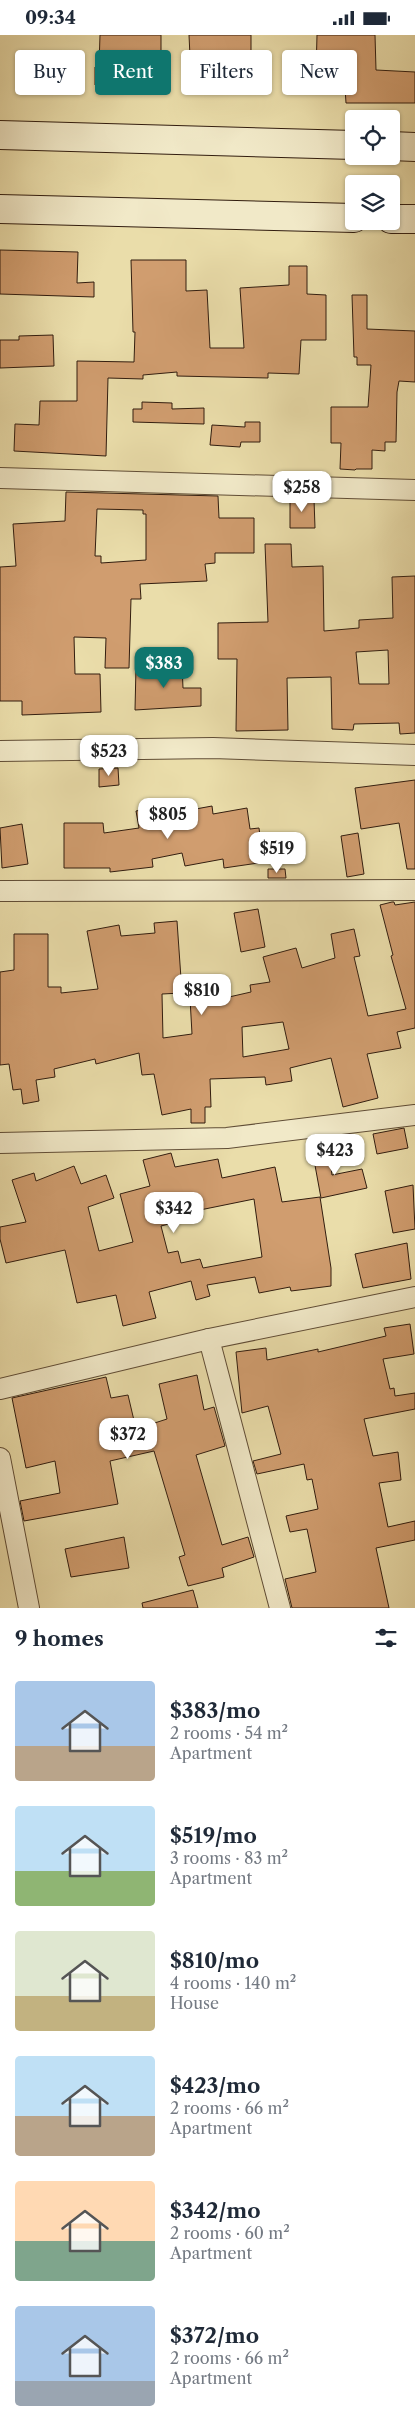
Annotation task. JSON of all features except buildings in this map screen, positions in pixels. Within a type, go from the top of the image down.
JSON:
[{"type":"main road","points":[[0,135],[345,145]]},
{"type":"main road","points":[[400,146],[415,147]]},
{"type":"main road","points":[[0,209],[345,218]]},
{"type":"main road","points":[[400,219],[415,219]]},
{"type":"street","points":[[0,478],[415,490]]},
{"type":"street","points":[[0,751],[213,748],[415,755]]},
{"type":"street","points":[[0,891],[415,890]]},
{"type":"street","points":[[0,1143],[227,1138],[415,1115]]},
{"type":"street","points":[[0,1389],[209,1339],[415,1297]]},
{"type":"street","points":[[209,1339],[280,1608]]},
{"type":"street","points":[[0,1458],[29,1608]]}]
